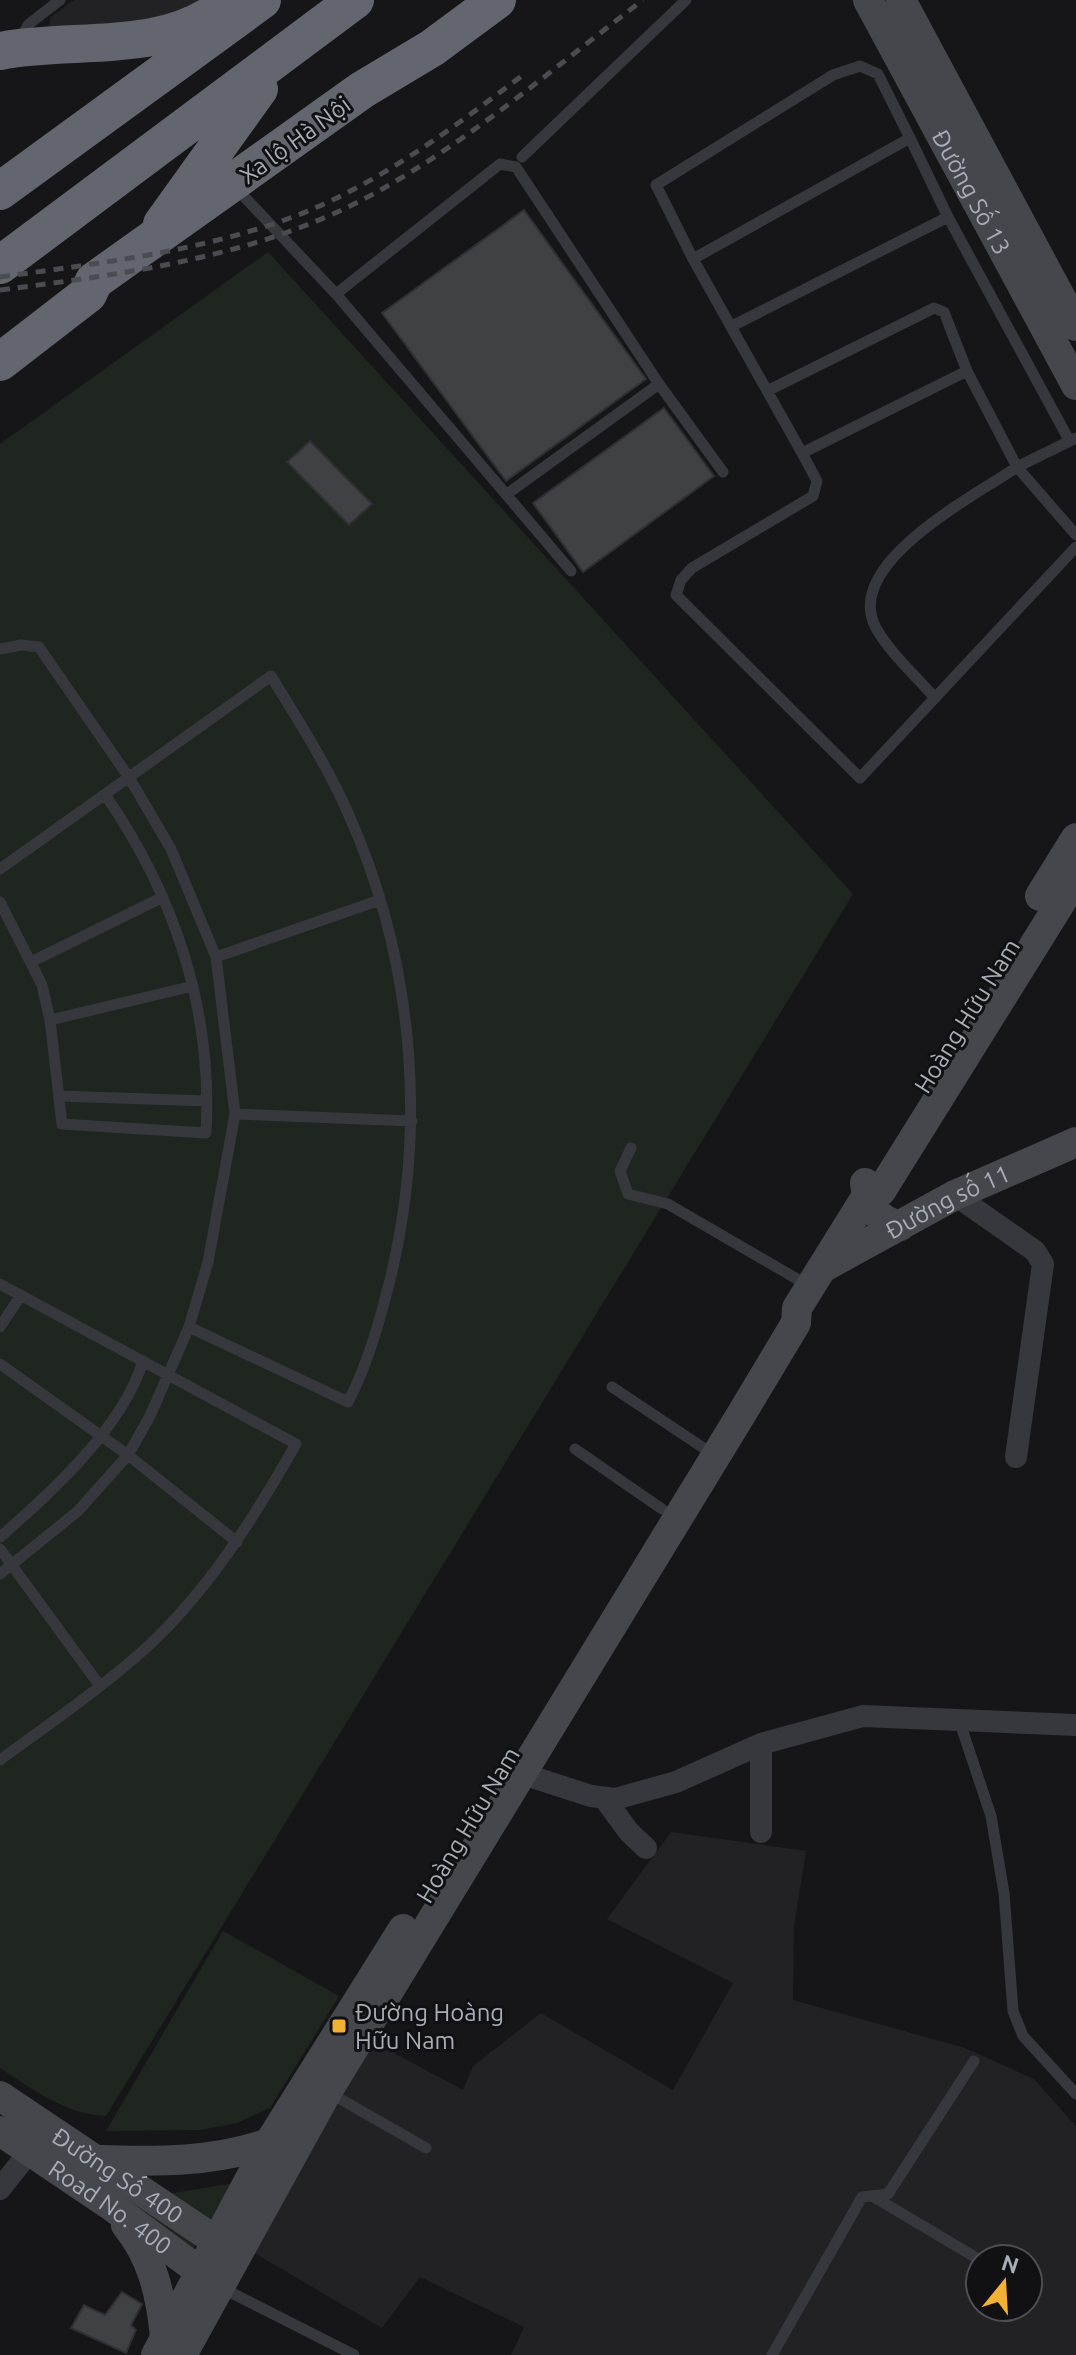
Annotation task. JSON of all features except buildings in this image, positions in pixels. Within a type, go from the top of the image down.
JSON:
[{"type":"highway","points":[[8,58],[164,34],[208,17],[231,0]]},
{"type":"highway","points":[[0,191],[262,0]]},
{"type":"highway","points":[[0,265],[355,0]]},
{"type":"highway","points":[[362,90],[419,36],[468,0]]},
{"type":"highway","name":"Xa lộ Hà Nội","points":[[0,362],[88,294],[94,281],[233,185],[362,90],[432,48],[497,0]]},
{"type":"highway","points":[[8,58],[156,51],[214,35]]},
{"type":"highway","points":[[147,245],[214,148],[287,51]]},
{"type":"highway","name":"Xa lộ Hà Nội","points":[[0,337],[77,280],[94,281]]},
{"type":"main road","name":"Đường Số 13","points":[[868,0],[937,98],[1076,326]]},
{"type":"main road","name":"Đường Số 13","points":[[901,0],[937,98],[1076,385]]},
{"type":"main road","name":"Hoàng Hữu Nam","points":[[226,2247],[269,2143],[514,1769],[796,1323],[810,1288],[866,1197],[865,1182],[1076,838]]},
{"type":"main road","name":"Hoàng Hữu Nam","points":[[866,1197],[881,1191],[1076,878]]},
{"type":"main road","name":"Đường số 11","points":[[810,1288],[900,1226],[955,1195],[1076,1142]]},
{"type":"main road","points":[[866,1197],[878,1217],[900,1226]]},
{"type":"main road","name":"Hoàng Hữu Nam","points":[[167,2349],[226,2247],[327,2092],[662,1509],[783,1315],[810,1288]]},
{"type":"main road","name":"Đường Số 400","points":[[0,2096],[226,2247]]},
{"type":"main road","name":"Road No. 400","points":[[0,2131],[110,2205],[208,2279]]},
{"type":"main road","points":[[100,2160],[197,2160],[236,2154],[269,2143]]},
{"type":"main road","points":[[110,2205],[139,2241],[153,2271],[162,2302],[167,2349]]},
{"type":"street","points":[[955,1195],[1035,1251],[1043,1264],[1016,1457]]},
{"type":"street","points":[[514,1769],[615,1799],[676,1782],[761,1744],[863,1716],[1076,1725]]},
{"type":"street","points":[[761,1744],[761,1832]]},
{"type":"street","points":[[604,1798],[629,1832],[646,1848]]},
{"type":"street","points":[[0,2189],[30,2151]]},
{"type":"lane","points":[[8,58],[29,24],[60,0]]},
{"type":"lane","points":[[522,157],[686,0]]},
{"type":"lane","points":[[935,698],[876,627],[869,604],[876,577],[898,549],[1017,467],[1072,439],[948,217],[878,74],[860,66],[833,75],[656,185],[693,259],[769,390],[817,481],[813,496],[692,568],[681,580],[676,595],[860,778],[935,698],[1076,547]]},
{"type":"lane","points":[[693,259],[910,138]]},
{"type":"lane","points":[[336,294],[500,164],[508,163],[516,167],[659,384],[723,472]]},
{"type":"lane","points":[[233,185],[336,294],[571,571]]},
{"type":"lane","points":[[732,326],[948,217]]},
{"type":"lane","points":[[769,390],[934,308],[944,312],[967,371],[1017,467],[1076,535]]},
{"type":"lane","points":[[802,453],[967,371]]},
{"type":"lane","points":[[507,494],[659,384]]},
{"type":"lane","points":[[0,649],[21,645],[39,647],[130,779],[171,849],[216,957],[235,1114],[218,1216],[189,1327],[128,1455],[78,1511],[0,1574]]},
{"type":"lane","points":[[0,869],[271,676],[348,813],[380,900],[402,1000],[412,1121],[407,1188],[395,1263],[379,1323],[348,1402],[189,1327]]},
{"type":"lane","points":[[0,902],[42,985],[50,1020],[62,1124],[206,1133],[208,1072],[193,986],[163,897],[142,853],[106,796]]},
{"type":"lane","points":[[31,962],[163,897]]},
{"type":"lane","points":[[216,957],[380,900]]},
{"type":"lane","points":[[50,1020],[193,986]]},
{"type":"lane","points":[[59,1096],[207,1101]]},
{"type":"lane","points":[[235,1114],[412,1121]]},
{"type":"lane","points":[[631,1148],[620,1171],[628,1194],[668,1204],[810,1288]]},
{"type":"lane","points":[[0,1284],[296,1444],[237,1542],[203,1588],[146,1648],[0,1760]]},
{"type":"lane","points":[[0,1327],[21,1295]]},
{"type":"lane","points":[[0,1537],[40,1502],[101,1434],[126,1399],[143,1361]]},
{"type":"lane","points":[[0,1364],[101,1434],[237,1542]]},
{"type":"lane","points":[[612,1387],[702,1447]]},
{"type":"lane","points":[[575,1449],[662,1509]]},
{"type":"lane","points":[[0,1549],[100,1686]]},
{"type":"lane","points":[[959,1720],[991,1816],[1004,1893],[1013,2011],[1023,2036],[1076,2094]]},
{"type":"lane","points":[[772,2355],[862,2197],[888,2194],[974,2061]]},
{"type":"lane","points":[[327,2092],[426,2148]]},
{"type":"lane","points":[[874,2197],[964,2250]]},
{"type":"lane","points":[[208,2279],[354,2355]]},
{"type":"shaded area","points":[[74,0],[209,0],[150,29],[46,37],[51,17]]},
{"type":"shaded area","points":[[268,252],[853,894],[106,2116],[92,2115],[64,2106],[0,2068],[0,444]]},
{"type":"shaded area","points":[[671,1832],[806,1851],[794,1926],[793,2000],[965,2048],[1034,2079],[1076,2126],[1076,2355],[511,2355],[524,2327],[420,2277],[382,2328],[251,2251],[368,2039],[463,2090],[473,2066],[541,2013],[673,2090],[733,1983],[607,1919]]},
{"type":"shaded area","points":[[223,1931],[339,1996],[270,2108],[237,2123],[201,2130],[106,2131]]},
{"type":"shaded area","points":[[234,2183],[187,2259],[108,2204]]},
{"type":"railway","points":[[0,290],[186,261],[231,250],[319,220],[362,200],[436,156],[643,0]]},
{"type":"railway","points":[[0,277],[176,250],[245,233],[313,209],[409,157],[527,72]]},
{"type":"place","name":"Đường Hoàng Hữu Nam","points":[[339,2026]]}]
